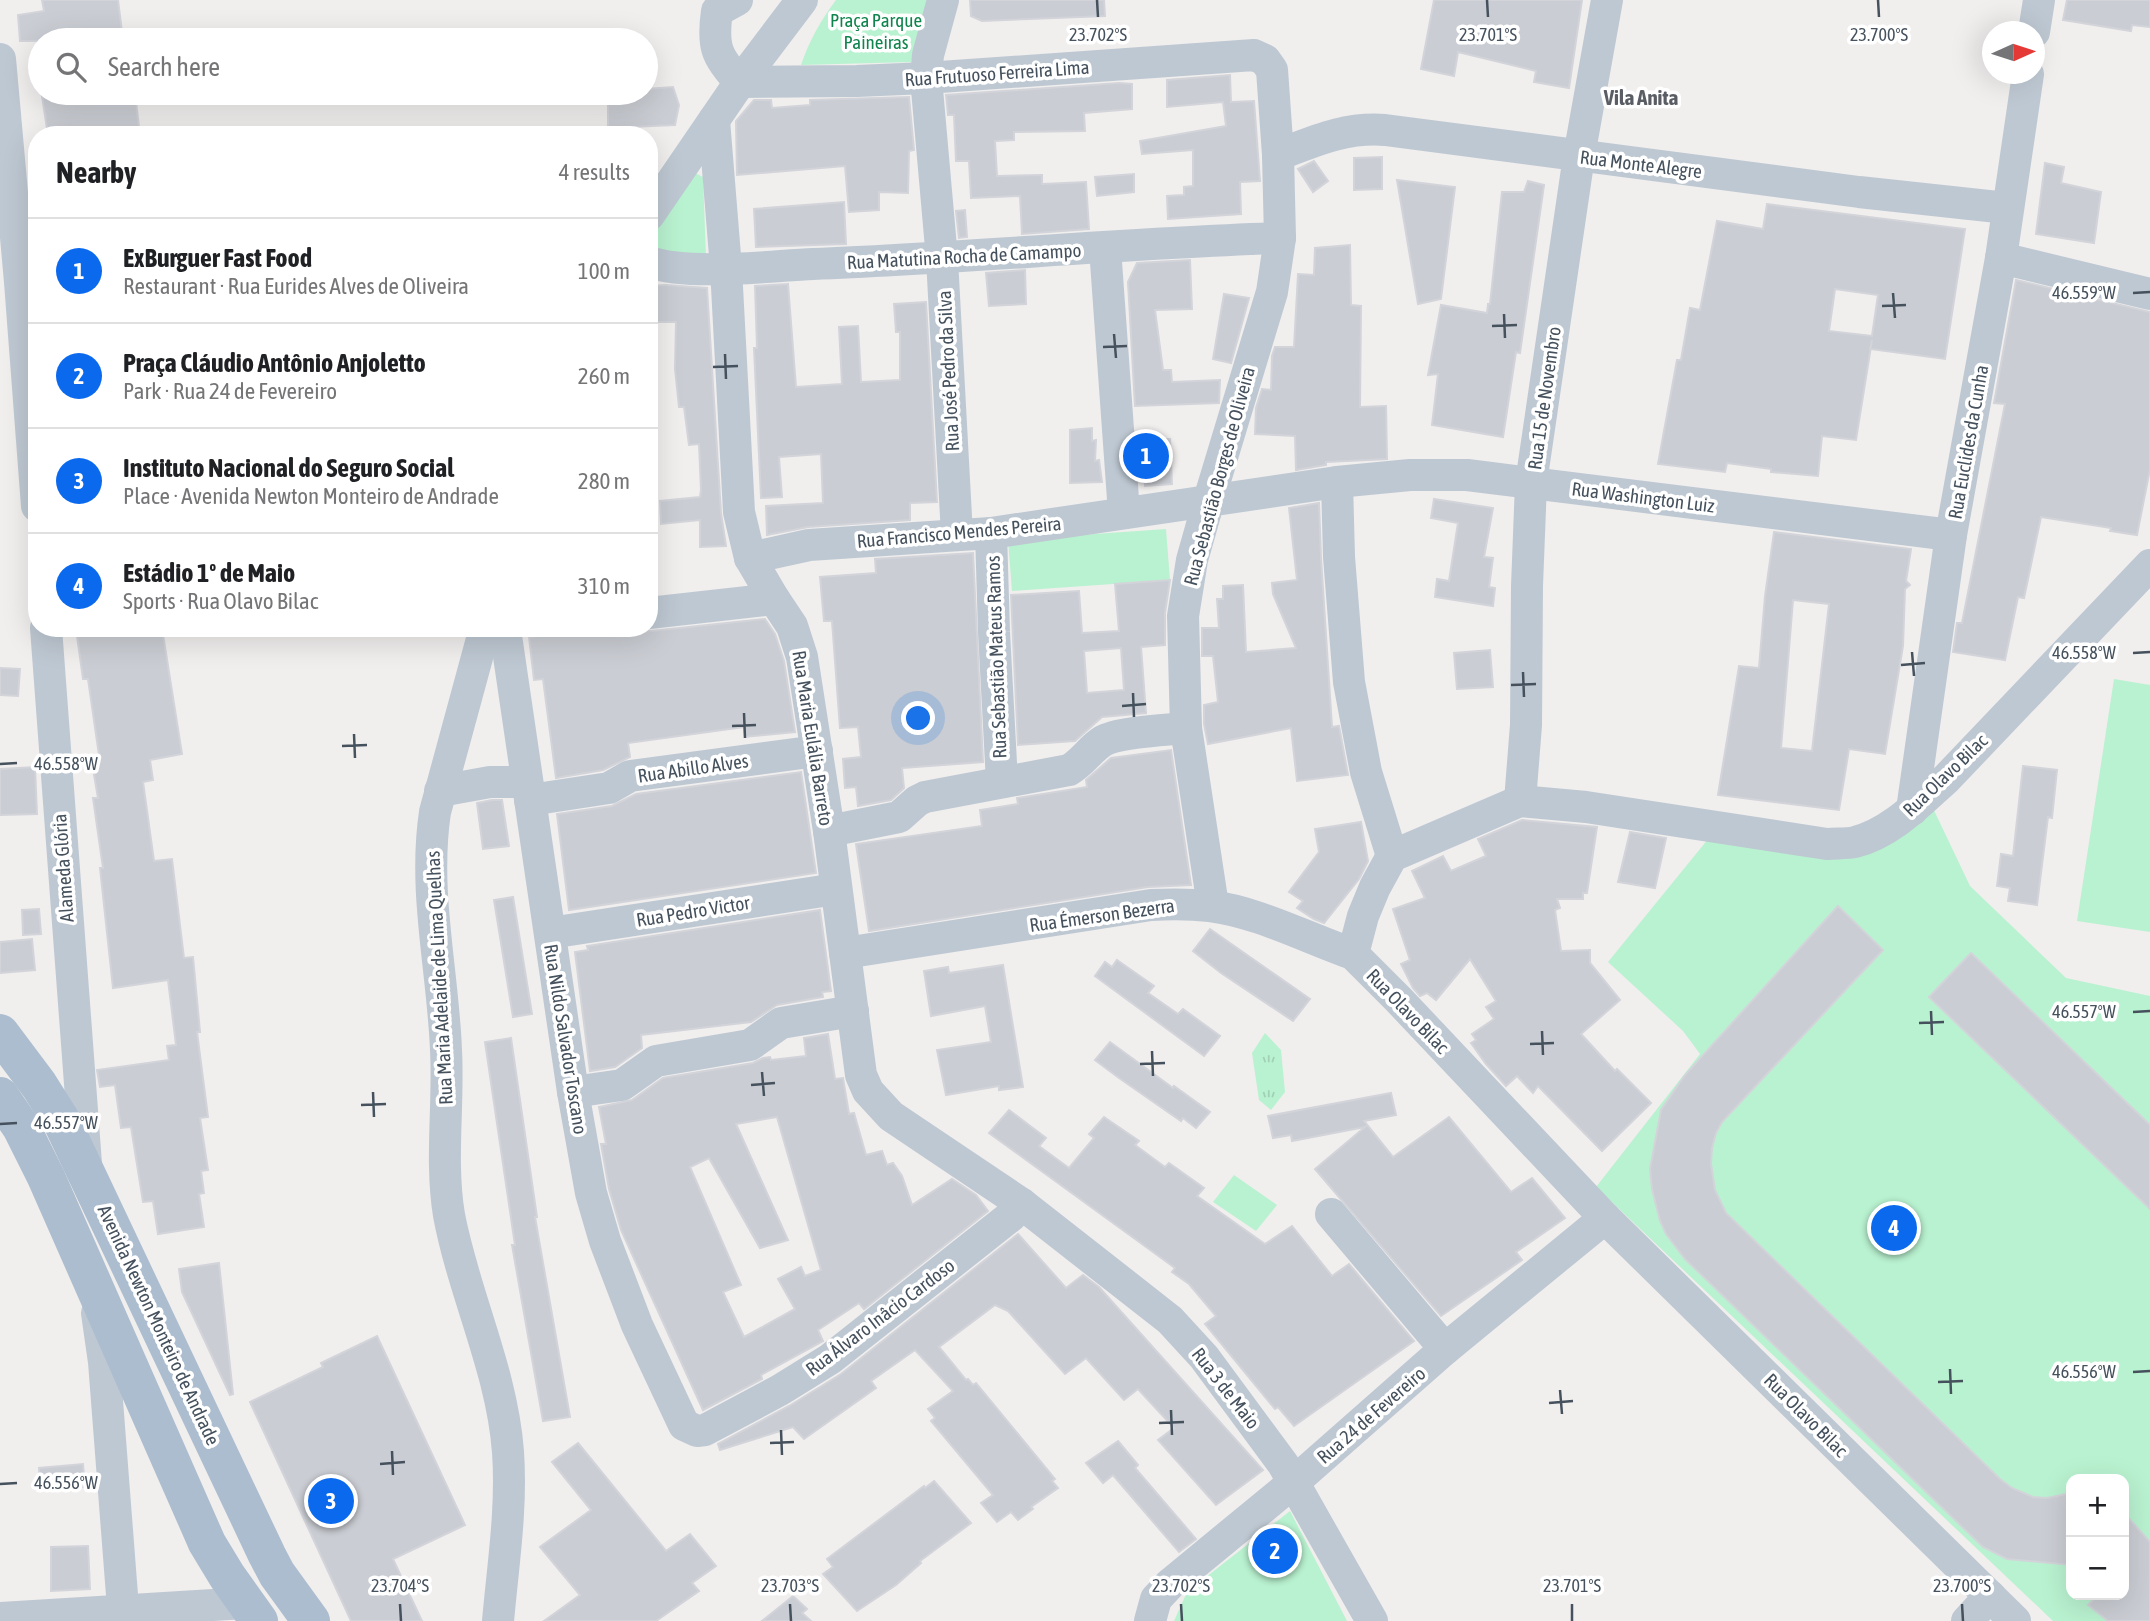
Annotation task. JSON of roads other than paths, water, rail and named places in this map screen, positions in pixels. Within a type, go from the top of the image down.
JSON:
[{"type":"main road","name":"Avenida Newton Monteiro de Andrade","points":[[0,1033],[61,1120],[263,1546],[277,1573],[311,1621]]},
{"type":"main road","points":[[0,1096],[21,1127],[36,1157],[92,1278],[207,1543],[253,1612]]},
{"type":"street","points":[[658,202],[740,82],[802,0]]},
{"type":"street","name":"Rua José Pedro da Silva","points":[[943,0],[937,30],[928,55],[926,78],[942,259],[957,535]]},
{"type":"street","name":"Rua 15 de Novembro","points":[[1520,801],[1526,725],[1531,483],[1579,156],[1607,0]]},
{"type":"street","points":[[2036,21],[2039,0]]},
{"type":"street","points":[[727,6],[713,38],[723,65],[740,82]]},
{"type":"street","name":"Rua Frutuoso Ferreira Lima","points":[[740,82],[926,78],[1254,55]]},
{"type":"street","name":"Rua Sebastião Borges de Oliveira","points":[[1213,906],[1186,728],[1183,616],[1192,561],[1272,292],[1280,238],[1272,70],[1265,60],[1254,55]]},
{"type":"street","points":[[0,59],[10,283],[28,432]]},
{"type":"street","name":"Rua Euclides da Cunha","points":[[1912,810],[1951,535],[2001,258],[2026,84]]},
{"type":"street","name":"Rua Maria Eulália Barreto","points":[[714,120],[726,268],[739,512],[750,558],[792,626],[802,657],[829,831],[861,1074],[868,1091],[878,1105],[891,1116],[1022,1204]]},
{"type":"street","name":"Rua Monte Alegre","points":[[1278,155],[1333,134],[1361,129],[2007,208]]},
{"type":"street","name":"Rua Matutina Rocha de Camampo","points":[[658,265],[666,268],[726,268],[942,259],[1280,238]]},
{"type":"street","points":[[1105,248],[1124,513]]},
{"type":"street","points":[[2001,258],[2150,294]]},
{"type":"street","name":"Rua Washington Luiz","points":[[1209,500],[1336,482],[1410,475],[1467,475],[1951,535]]},
{"type":"street","points":[[1336,482],[1349,682],[1366,772],[1392,856]]},
{"type":"street","name":"Rua Francisco Mendes Pereira","points":[[750,558],[809,545],[991,533],[1209,500]]},
{"type":"street","name":"Rua Sebastião Mateus Ramos","points":[[991,533],[1002,782]]},
{"type":"street","name":"Rua Olavo Bilac","points":[[2015,1621],[1605,1218],[1353,954],[1371,896],[1392,856],[1520,801],[1586,807],[1827,844],[1854,842],[1880,833],[1912,810],[1946,779],[2150,565]]},
{"type":"street","points":[[658,612],[774,599]]},
{"type":"street","name":"Alameda Glória","points":[[47,637],[87,1171]]},
{"type":"street","name":"Rua Maria Adelaide de Lima Quelhas","points":[[483,637],[440,790],[431,840],[430,881],[446,1048],[446,1183],[449,1213],[462,1267],[485,1341],[508,1449],[509,1484],[498,1621]]},
{"type":"street","name":"Rua Nildo Salvador Toscano","points":[[506,637],[573,1092],[591,1193],[605,1241],[637,1325],[684,1425],[690,1430]]},
{"type":"street","points":[[829,831],[900,817],[925,797],[1069,770],[1082,763],[1102,741],[1114,737],[1186,728]]},
{"type":"street","name":"Rua Abillo Alves","points":[[440,790],[490,782],[529,791],[609,789],[630,776],[817,751]]},
{"type":"street","name":"Rua Pedro Victor","points":[[550,933],[836,889]]},
{"type":"street","name":"Rua Émerson Bezerra","points":[[845,953],[1151,905],[1181,904],[1213,906],[1269,922],[1353,954]]},
{"type":"street","points":[[573,1092],[622,1085],[656,1061],[750,1045],[781,1023],[853,1011]]},
{"type":"street","points":[[28,1070],[53,1070],[67,1062],[77,1049]]},
{"type":"street","name":"Rua Álvaro Inâcio Cardoso","points":[[690,1430],[705,1430],[780,1390],[830,1359],[1011,1216],[1022,1204]]},
{"type":"street","name":"Rua 3 de Maio","points":[[1022,1204],[1170,1320],[1204,1357],[1294,1482],[1372,1621]]},
{"type":"street","points":[[1331,1214],[1445,1349]]},
{"type":"street","name":"Rua 24 de Fevereiro","points":[[1150,1621],[1156,1599],[1170,1584],[1294,1482],[1445,1349],[1605,1218]]},
{"type":"street","points":[[92,1278],[104,1362],[123,1615]]},
{"type":"street","points":[[1967,1621],[1990,1596]]},
{"type":"street","points":[[0,1618],[253,1612]]},
{"type":"place","name":"ExBurguer Fast Food","points":[[1146,456]]},
{"type":"place","name":"Estádio 1º de Maio","points":[[1894,1228]]},
{"type":"place","name":"Instituto Nacional do Seguro Social","points":[[331,1501]]},
{"type":"place","name":"Praça Cláudio Antônio Anjoletto","points":[[1275,1551]]},
{"type":"district","name":"Vila Anita","points":[[1641,97]]},
{"type":"park label","name":"Praça Parque Paineiras","points":[[876,31]]}]
